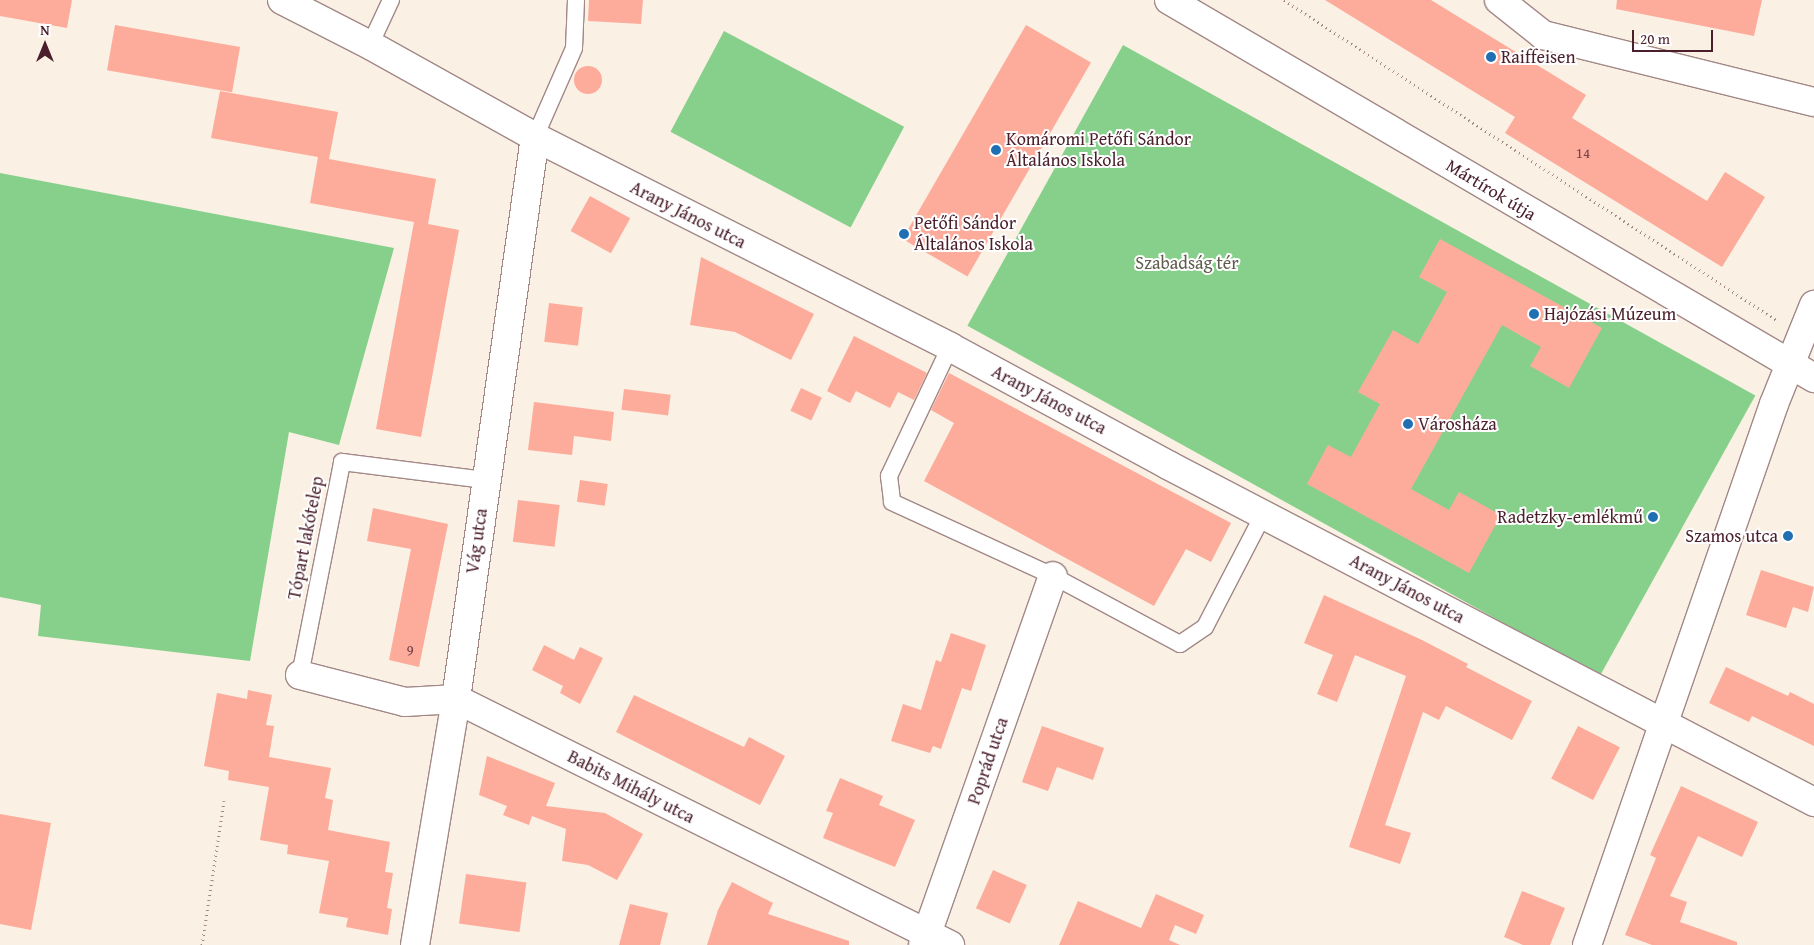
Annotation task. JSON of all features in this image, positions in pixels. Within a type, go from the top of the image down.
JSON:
[{"type":"street","name":"Arany János utca","points":[[282,0],[370,45],[535,137],[950,347],[1664,725],[1814,802]]},
{"type":"street","points":[[1499,0],[1543,35],[1814,102]]},
{"type":"street","name":"Mártírok útja","points":[[1172,1],[1790,366],[1814,378]]},
{"type":"street","name":"Vág utca","points":[[415,945],[456,699],[485,480],[535,137]]},
{"type":"street","points":[[1588,945],[1790,366],[1814,305]]},
{"type":"street","name":"Poprád utca","points":[[933,942],[1054,576]]},
{"type":"street","points":[[300,675],[405,702],[456,699]]},
{"type":"street","name":"Babits Mihály utca","points":[[456,699],[933,942]]},
{"type":"lane","points":[[370,45],[391,0]]},
{"type":"lane","points":[[535,137],[574,48],[576,0]]},
{"type":"lane","points":[[950,347],[889,476],[892,502],[1054,576],[1180,644],[1205,627],[1264,513]]},
{"type":"lane","name":"Tópart lakótelep","points":[[300,675],[342,462],[485,480]]},
{"type":"path","points":[[1284,0],[1801,337]]},
{"type":"path","points":[[202,945],[224,801]]},
{"type":"green space","points":[[724,31],[904,127],[851,227],[670,132]]},
{"type":"green space","name":"Szabadság tér","points":[[1123,45],[1755,396],[1600,676],[967,326]]},
{"type":"green space","points":[[0,173],[394,248],[339,445],[289,432],[250,661],[38,636],[41,605],[0,597]]},
{"type":"building","points":[[0,0],[72,0],[67,28],[0,16]]},
{"type":"building","points":[[589,0],[643,0],[641,24],[588,21]]},
{"type":"building","points":[[1325,0],[1431,0],[1586,95],[1572,118],[1707,201],[1725,172],[1765,197],[1722,267],[1505,133],[1515,117]]},
{"type":"building","points":[[1617,0],[1762,0],[1754,36],[1616,9]]},
{"type":"building","points":[[115,25],[240,47],[232,92],[107,70]]},
{"type":"building","name":"Komáromi Petőfi Sándor Általános Iskola","points":[[1026,25],[1091,62],[967,276],[902,239]]},
{"type":"building","points":[[588,66],[598,70],[602,80],[598,90],[588,94],[578,90],[574,80],[578,70]]},
{"type":"building","points":[[220,91],[338,112],[329,159],[436,179],[428,224],[459,230],[421,437],[376,429],[414,222],[310,203],[318,157],[211,138]]},
{"type":"building","points":[[590,196],[630,218],[611,253],[571,231]]},
{"type":"building","name":"Városháza","points":[[1440,239],[1602,328],[1569,388],[1530,366],[1541,347],[1502,325],[1411,489],[1449,510],[1459,492],[1501,515],[1469,573],[1307,484],[1328,445],[1351,457],[1380,404],[1358,392],[1393,330],[1418,344],[1447,292],[1419,277]]},
{"type":"building","points":[[701,257],[814,314],[791,360],[735,332],[690,325]]},
{"type":"building","points":[[549,303],[583,307],[578,346],[544,342]]},
{"type":"building","points":[[854,336],[927,373],[914,400],[898,392],[890,408],[856,391],[850,403],[827,391]]},
{"type":"building","points":[[949,373],[1231,523],[1211,562],[1186,549],[1154,606],[924,481],[954,423],[931,410]]},
{"type":"building","points":[[801,388],[822,398],[811,420],[790,411]]},
{"type":"building","points":[[624,389],[671,395],[668,416],[621,410]]},
{"type":"building","points":[[534,402],[614,412],[611,441],[574,436],[572,455],[528,450]]},
{"type":"building","points":[[580,480],[608,484],[605,506],[577,502]]},
{"type":"building","points":[[518,500],[560,505],[555,547],[513,542]]},
{"type":"building","points":[[373,508],[448,524],[419,667],[389,660],[411,549],[367,541]]},
{"type":"building","points":[[1761,570],[1814,587],[1808,612],[1793,607],[1786,628],[1746,615]]},
{"type":"building","points":[[1324,595],[1422,640],[1468,664],[1466,667],[1532,701],[1512,740],[1446,706],[1439,720],[1423,712],[1385,825],[1411,833],[1400,864],[1349,847],[1406,676],[1355,655],[1337,702],[1317,694],[1333,655],[1304,643]]},
{"type":"building","points":[[951,633],[986,645],[971,691],[962,688],[941,749],[933,746],[930,753],[891,741],[903,704],[921,710],[936,660],[941,662]]},
{"type":"building","points":[[544,645],[574,660],[580,647],[603,658],[580,704],[560,693],[563,686],[532,670]]},
{"type":"building","points":[[1726,667],[1788,696],[1790,692],[1814,704],[1814,746],[1752,716],[1749,722],[1709,703]]},
{"type":"building","points":[[248,690],[272,695],[266,725],[274,726],[269,757],[331,768],[325,798],[333,800],[328,830],[390,842],[385,872],[393,873],[387,908],[392,909],[388,935],[346,927],[348,918],[319,913],[329,861],[287,854],[288,845],[260,840],[269,787],[228,780],[229,771],[204,766],[217,693],[247,699]]},
{"type":"building","points":[[634,695],[744,747],[749,737],[785,756],[760,805],[616,732]]},
{"type":"building","points":[[1042,726],[1104,748],[1093,780],[1057,767],[1048,791],[1022,782]]},
{"type":"building","points":[[1578,726],[1620,747],[1593,800],[1551,779]]},
{"type":"building","points":[[487,756],[555,783],[546,806],[605,813],[643,834],[617,880],[588,865],[562,861],[566,829],[532,816],[529,825],[503,815],[507,806],[479,795]]},
{"type":"building","points":[[840,778],[883,796],[879,805],[915,820],[895,867],[823,838],[833,813],[826,811]]},
{"type":"building","points":[[1681,786],[1758,822],[1742,857],[1698,836],[1670,896],[1687,902],[1680,922],[1737,942],[1737,945],[1652,945],[1625,935],[1656,858],[1650,855]]},
{"type":"building","points":[[0,814],[51,823],[31,930],[0,924]]},
{"type":"building","points":[[993,870],[1027,885],[1010,923],[976,908]]},
{"type":"building","points":[[466,874],[526,882],[519,932],[459,924]]},
{"type":"building","points":[[732,882],[773,903],[768,914],[849,941],[849,945],[707,945],[718,910]]},
{"type":"building","points":[[1522,891],[1565,908],[1550,945],[1523,945],[1504,937]]},
{"type":"building","points":[[1156,894],[1204,915],[1196,934],[1175,925],[1169,940],[1180,945],[1059,945],[1078,901],[1141,928]]},
{"type":"building","points":[[630,904],[668,913],[660,945],[619,945]]},
{"type":"place","name":"Raiffeisen","points":[[1491,57]]},
{"type":"place","name":"Komáromi Petőfi Sándor Általános Iskola","points":[[996,150]]},
{"type":"place","name":"Petőfi Sándor Általános Iskola","points":[[904,234]]},
{"type":"place","name":"Hajózási Múzeum","points":[[1534,314]]},
{"type":"place","name":"Városháza","points":[[1408,424]]},
{"type":"place","name":"Radetzky-emlékmű","points":[[1653,517]]},
{"type":"place","name":"Szamos utca","points":[[1788,536]]}]
